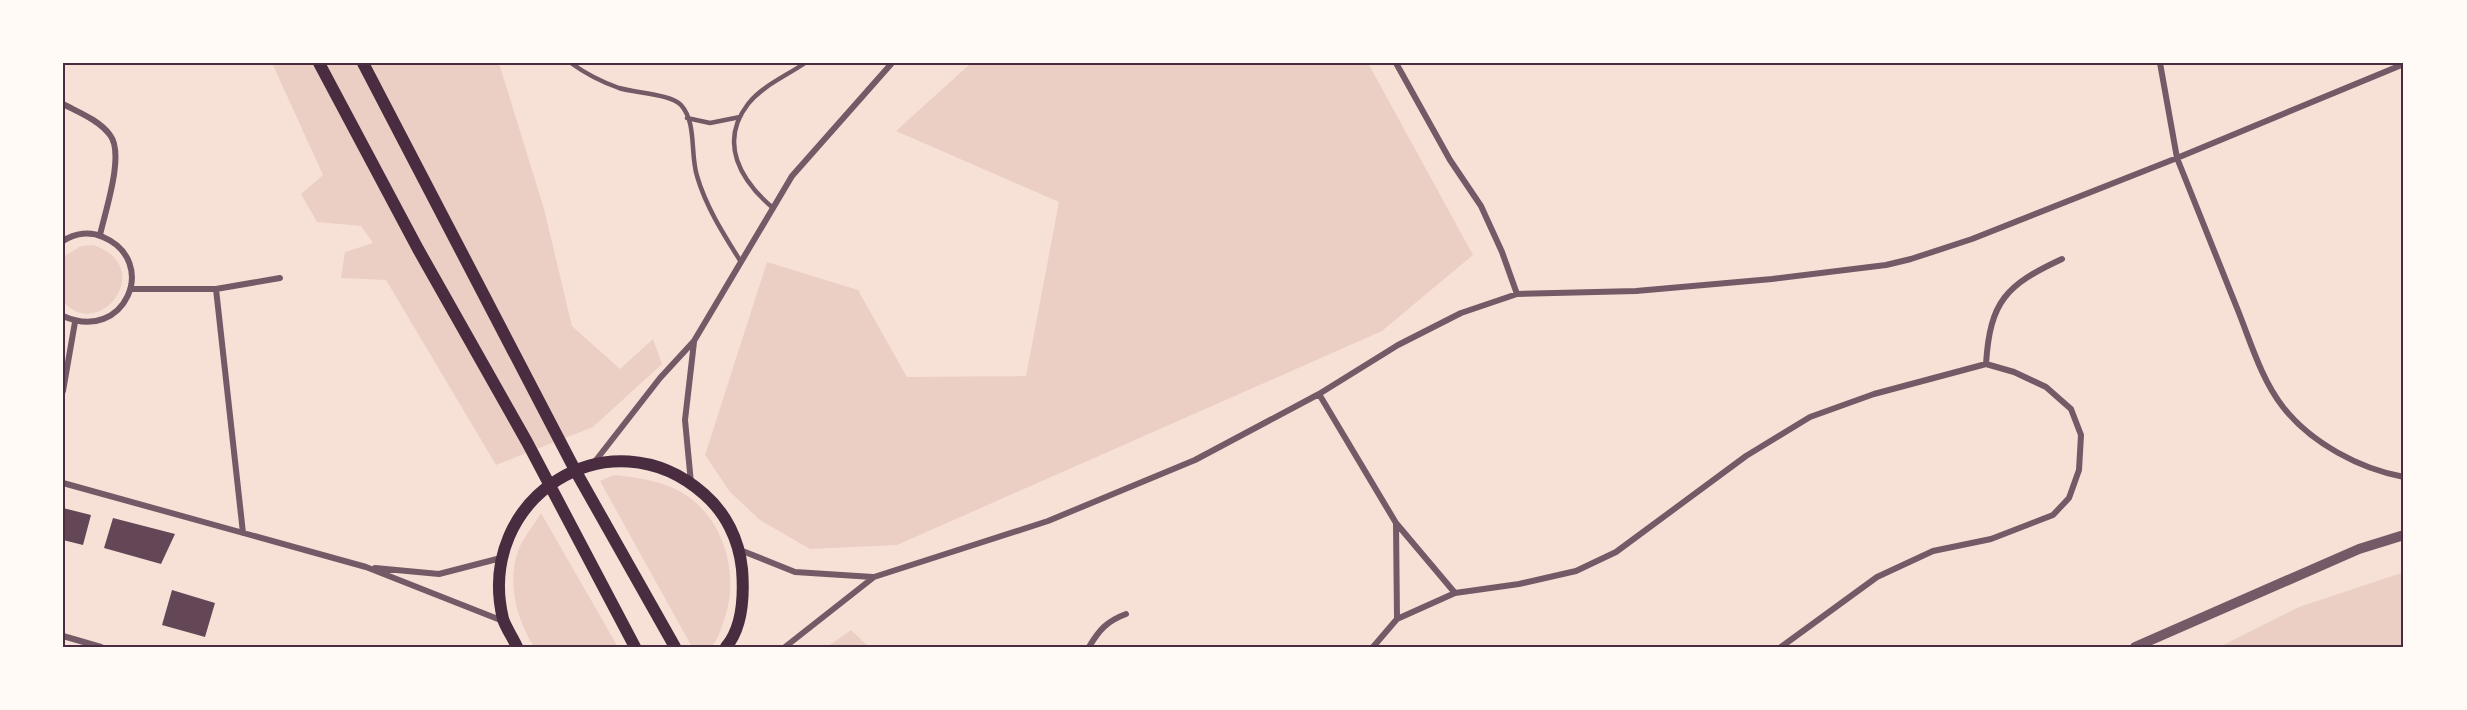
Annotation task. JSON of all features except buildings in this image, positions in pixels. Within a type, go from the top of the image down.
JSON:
[{"type":"main road","points":[[319,63],[635,647]]},
{"type":"main road","points":[[363,63],[575,470],[675,647]]},
{"type":"main road","points":[[518,647],[504,621],[498,590],[501,558],[511,530],[527,505],[548,485],[575,470],[593,464],[627,461],[661,468],[691,483],[712,502],[729,524],[740,550],[744,596],[732,640],[726,647]]},
{"type":"street","points":[[593,464],[660,378],[694,341],[792,176],[892,63]]},
{"type":"street","points":[[1396,63],[1450,160],[1481,206],[1517,294]]},
{"type":"street","points":[[2160,63],[2177,158],[2252,344],[2283,407],[2308,433],[2338,452],[2375,470],[2404,477]]},
{"type":"street","points":[[785,647],[874,577],[1048,521],[1125,491],[1195,460],[1320,394],[1398,345],[1461,313],[1517,294],[1636,291],[1772,279],[1911,260],[2177,158],[2404,64]]},
{"type":"street","points":[[63,104],[98,124],[110,135],[116,146],[115,165],[100,235]]},
{"type":"street","points":[[63,241],[85,233],[100,235],[112,241],[129,262],[132,275],[131,288],[125,302],[116,313],[104,320],[89,323],[75,322],[63,316]]},
{"type":"street","points":[[1986,364],[1988,332],[1999,306],[2022,280],[2062,260]]},
{"type":"street","points":[[131,288],[216,289],[280,278]]},
{"type":"street","points":[[216,289],[243,533]]},
{"type":"street","points":[[63,391],[75,322]]},
{"type":"street","points":[[691,483],[685,420],[694,341]]},
{"type":"street","points":[[1373,647],[1397,619],[1455,593],[1519,584],[1576,571],[1616,552],[1746,456],[1810,417],[1874,394],[1986,364],[2014,372],[2046,387],[2071,409],[2081,435],[2079,470],[2068,498],[2054,515],[1991,539],[1933,551],[1877,577],[1780,647]]},
{"type":"street","points":[[1320,394],[1396,523],[1455,593]]},
{"type":"street","points":[[63,483],[366,567],[504,621]]},
{"type":"street","points":[[1396,523],[1397,619]]},
{"type":"street","points":[[2135,647],[2360,549],[2404,536]]},
{"type":"street","points":[[740,550],[795,572],[874,577]]},
{"type":"street","points":[[366,567],[439,574],[501,558]]},
{"type":"street","points":[[1089,647],[1097,632],[1110,620],[1126,614]]},
{"type":"street","points":[[63,636],[102,647]]},
{"type":"lane","points":[[571,63],[587,75],[618,88],[672,99],[681,106],[687,118],[697,177],[708,205],[741,262]]},
{"type":"lane","points":[[773,208],[756,192],[738,164],[735,137],[741,116],[748,104],[763,89],[805,63]]},
{"type":"lane","points":[[687,118],[710,123],[741,116]]},
{"type":"shaded area","points":[[272,63],[499,63],[544,209],[572,326],[620,369],[653,339],[662,364],[593,427],[496,465],[386,280],[341,278],[345,252],[373,243],[361,226],[317,222],[301,194],[323,175]]},
{"type":"shaded area","points":[[971,63],[1368,63],[1473,255],[1382,331],[897,545],[810,549],[760,520],[730,492],[705,455],[767,262],[858,290],[907,377],[1026,376],[1059,202],[896,131]]},
{"type":"shaded area","points":[[93,245],[112,255],[121,269],[122,284],[116,297],[105,308],[92,313],[77,312],[63,301],[63,257],[81,246]]},
{"type":"shaded area","points":[[614,475],[644,479],[671,487],[689,497],[713,522],[727,554],[730,589],[721,630],[711,647],[692,647],[600,481]]},
{"type":"shaded area","points":[[541,513],[618,647],[534,647],[518,611],[513,584],[516,557],[521,544]]},
{"type":"shaded area","points":[[2404,572],[2404,647],[2219,647],[2299,607]]},
{"type":"shaded area","points":[[851,630],[869,647],[827,647]]}]
